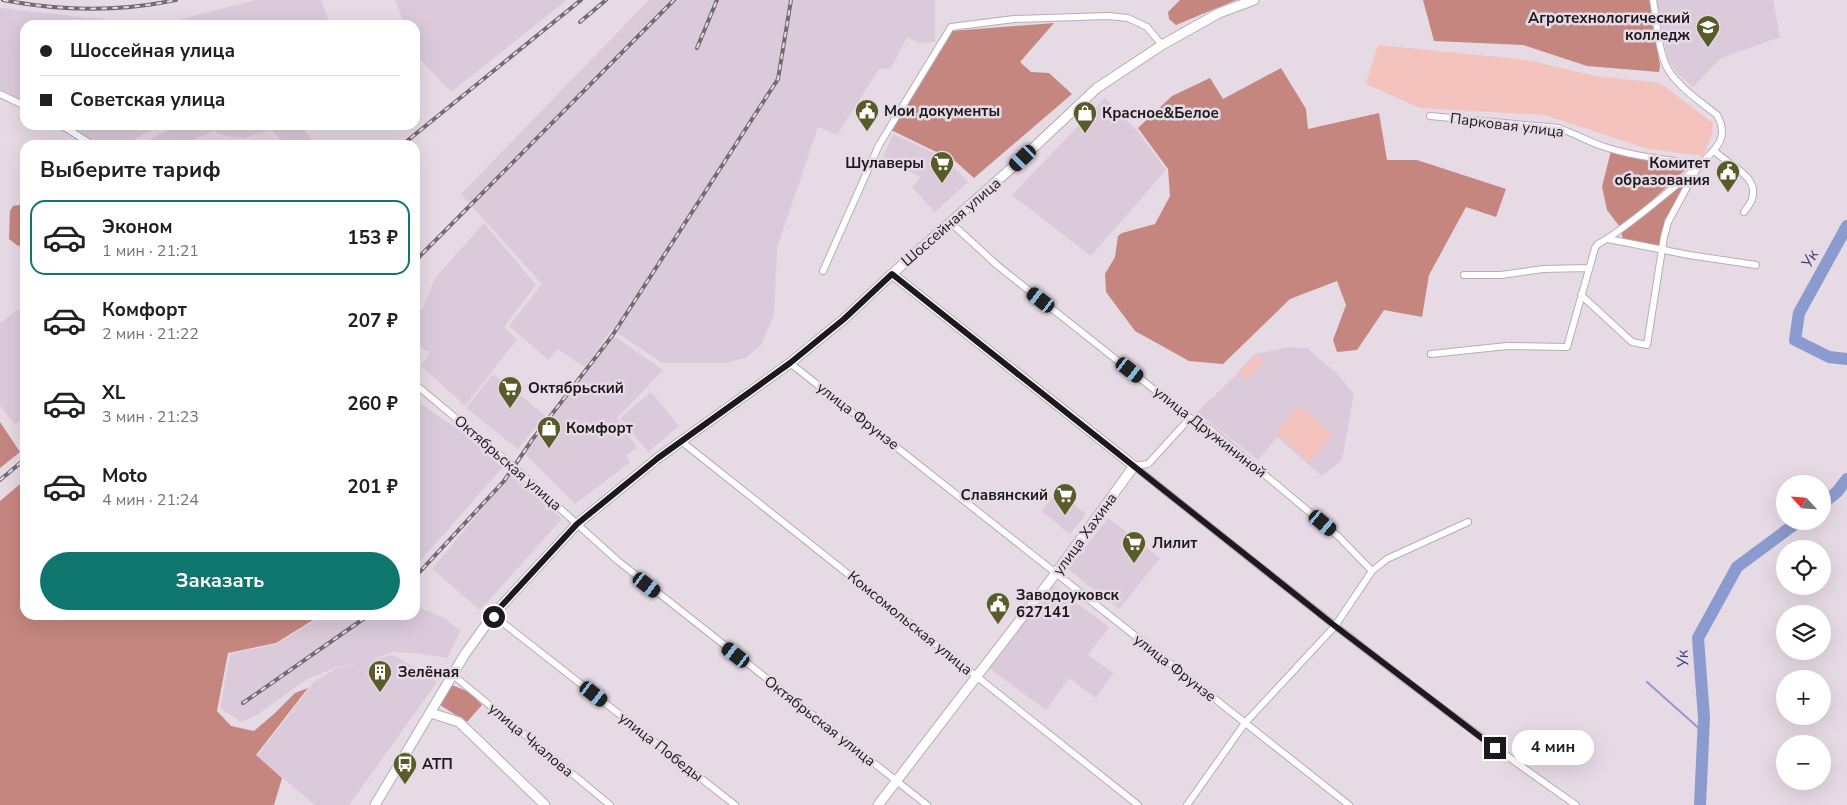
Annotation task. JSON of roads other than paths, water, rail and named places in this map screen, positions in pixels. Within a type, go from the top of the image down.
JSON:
[{"type":"main road","name":"Шоссейная улица","points":[[376,805],[465,654],[493,615],[577,524],[626,483],[790,363],[844,319],[1015,165],[1097,88],[1162,45],[1219,14],[1254,0]]},
{"type":"main road","points":[[892,274],[1134,466]]},
{"type":"main road","name":"улица Хахина","points":[[878,805],[1056,573],[1134,466]]},
{"type":"main road","points":[[431,713],[459,722],[545,805]]},
{"type":"street","points":[[1431,354],[1507,346],[1567,347],[1595,248],[1598,244],[1630,223],[1699,165],[1720,141],[1722,132],[1721,122],[1717,115],[1686,90],[1669,71],[1663,59],[1653,0]]},
{"type":"street","points":[[823,270],[879,144],[951,26],[1014,19],[1108,16],[1128,18],[1147,27],[1162,45]]},
{"type":"street","points":[[0,94],[20,104]]},
{"type":"street","name":"Парковая улица","points":[[1430,116],[1558,128],[1572,132],[1601,146],[1621,152],[1699,165]]},
{"type":"street","points":[[69,130],[85,140]]},
{"type":"street","points":[[1714,150],[1723,161],[1746,175],[1753,185],[1752,198],[1744,212]]},
{"type":"street","points":[[1581,295],[1632,342],[1647,345],[1668,222],[1699,165]]},
{"type":"street","name":"улица Дружининой","points":[[950,222],[998,266],[1190,418],[1210,429],[1338,536],[1372,571]]},
{"type":"street","points":[[1608,239],[1662,251],[1756,264]]},
{"type":"street","points":[[1464,275],[1501,275],[1543,268],[1588,268]]},
{"type":"street","name":"улица Фрунзе","points":[[790,363],[1349,805]]},
{"type":"street","name":"Октябрьская улица","points":[[420,388],[513,466],[618,561],[928,805]]},
{"type":"street","name":"улица Хахина","points":[[1134,466],[1148,464],[1190,418]]},
{"type":"street","name":"Комсомольская улица","points":[[681,441],[1138,805]]},
{"type":"street","points":[[1134,466],[1335,626],[1495,748],[1576,805]]},
{"type":"street","points":[[1187,805],[1245,723],[1335,626],[1372,571],[1387,559],[1468,522]]},
{"type":"street","name":"улица Победы","points":[[493,615],[735,805]]},
{"type":"street","name":"улица Чкалова","points":[[453,675],[605,803]]},
{"type":"waterway","name":"Ук","points":[[1847,226],[1799,313],[1795,340],[1829,357],[1847,359]]},
{"type":"waterway","name":"Ук","points":[[1831,497],[1847,479]]},
{"type":"waterway","name":"Ук","points":[[1700,805],[1704,718],[1698,638],[1737,567],[1787,530]]},
{"type":"waterway","points":[[1647,682],[1703,732]]},
{"type":"railway","points":[[3,0],[24,4],[90,9],[133,7],[176,0]]},
{"type":"railway","points":[[408,140],[581,0]]},
{"type":"railway","points":[[580,22],[606,0]]},
{"type":"railway","points":[[420,256],[674,0]]},
{"type":"railway","points":[[697,48],[717,0]]},
{"type":"railway","points":[[420,572],[504,481],[532,440],[612,336],[778,79],[791,0]]},
{"type":"railway","points":[[0,480],[20,463]]},
{"type":"railway","points":[[243,703],[362,620]]},
{"type":"place","name":"Агротехнологический колледж","points":[[1708,48]]},
{"type":"place","name":"Мои документы","points":[[867,132]]},
{"type":"place","name":"Красное&Белое","points":[[1085,134]]},
{"type":"place","name":"Шулаверы","points":[[942,184]]},
{"type":"place","name":"Комитет образования","points":[[1728,193]]},
{"type":"place","name":"Октябрьский","points":[[510,409]]},
{"type":"place","name":"Комфорт","points":[[549,449]]},
{"type":"place","name":"Славянский","points":[[1065,516]]},
{"type":"place","name":"Лилит","points":[[1134,564]]},
{"type":"place","name":"Заводоуковск 627141","points":[[998,625]]},
{"type":"place","name":"Зелёная","points":[[380,693]]},
{"type":"place","name":"АТП","points":[[405,785]]}]
